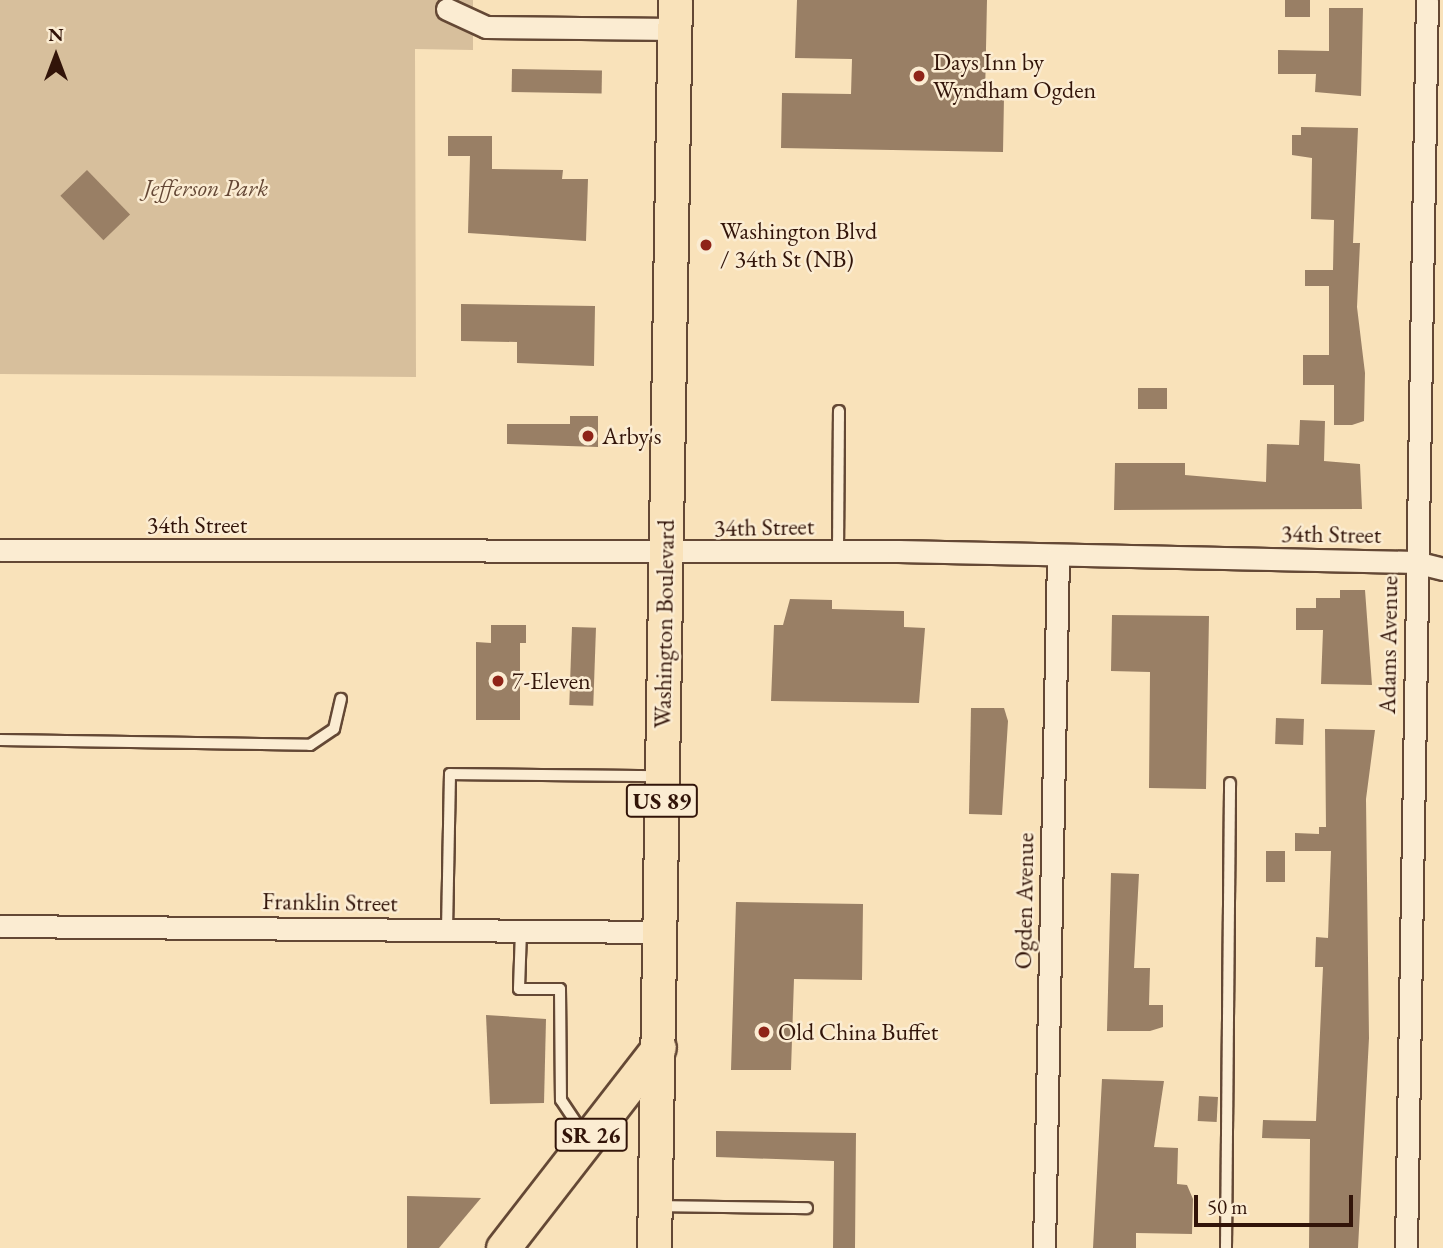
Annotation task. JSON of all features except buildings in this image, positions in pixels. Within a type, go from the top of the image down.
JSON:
[{"type":"main road","name":"Washington Boulevard","points":[[654,1248],[675,14]]},
{"type":"main road","name":"SR 26","points":[[503,1248],[659,1047]]},
{"type":"street","name":"Adams Avenue","points":[[1406,1248],[1415,562],[1435,43],[1427,0]]},
{"type":"street","points":[[447,9],[486,27],[675,14]]},
{"type":"street","name":"34th Street","points":[[0,550],[664,556],[838,552],[1415,562],[1443,569]]},
{"type":"street","name":"Ogden Avenue","points":[[1044,1248],[1058,555]]},
{"type":"street","name":"Franklin Street","points":[[0,926],[660,932]]},
{"type":"lane","points":[[838,552],[839,411]]},
{"type":"lane","points":[[0,740],[310,745],[334,729],[341,699]]},
{"type":"lane","points":[[447,930],[450,774],[662,776]]},
{"type":"lane","points":[[1226,1248],[1230,783]]},
{"type":"lane","points":[[520,931],[519,989],[560,989],[561,1100],[587,1140]]},
{"type":"lane","points":[[655,1206],[807,1208]]},
{"type":"green space","name":"Jefferson Park","points":[[0,0],[473,0],[473,50],[415,49],[416,377],[0,374]]},
{"type":"place","name":"Days Inn by Wyndham Ogden","points":[[919,76]]},
{"type":"place","name":"Washington Blvd / 34th St (NB)","points":[[706,245]]},
{"type":"place","name":"Arby's","points":[[588,436]]},
{"type":"place","name":"7-Eleven","points":[[498,681]]},
{"type":"place","name":"Old China Buffet","points":[[764,1032]]}]
